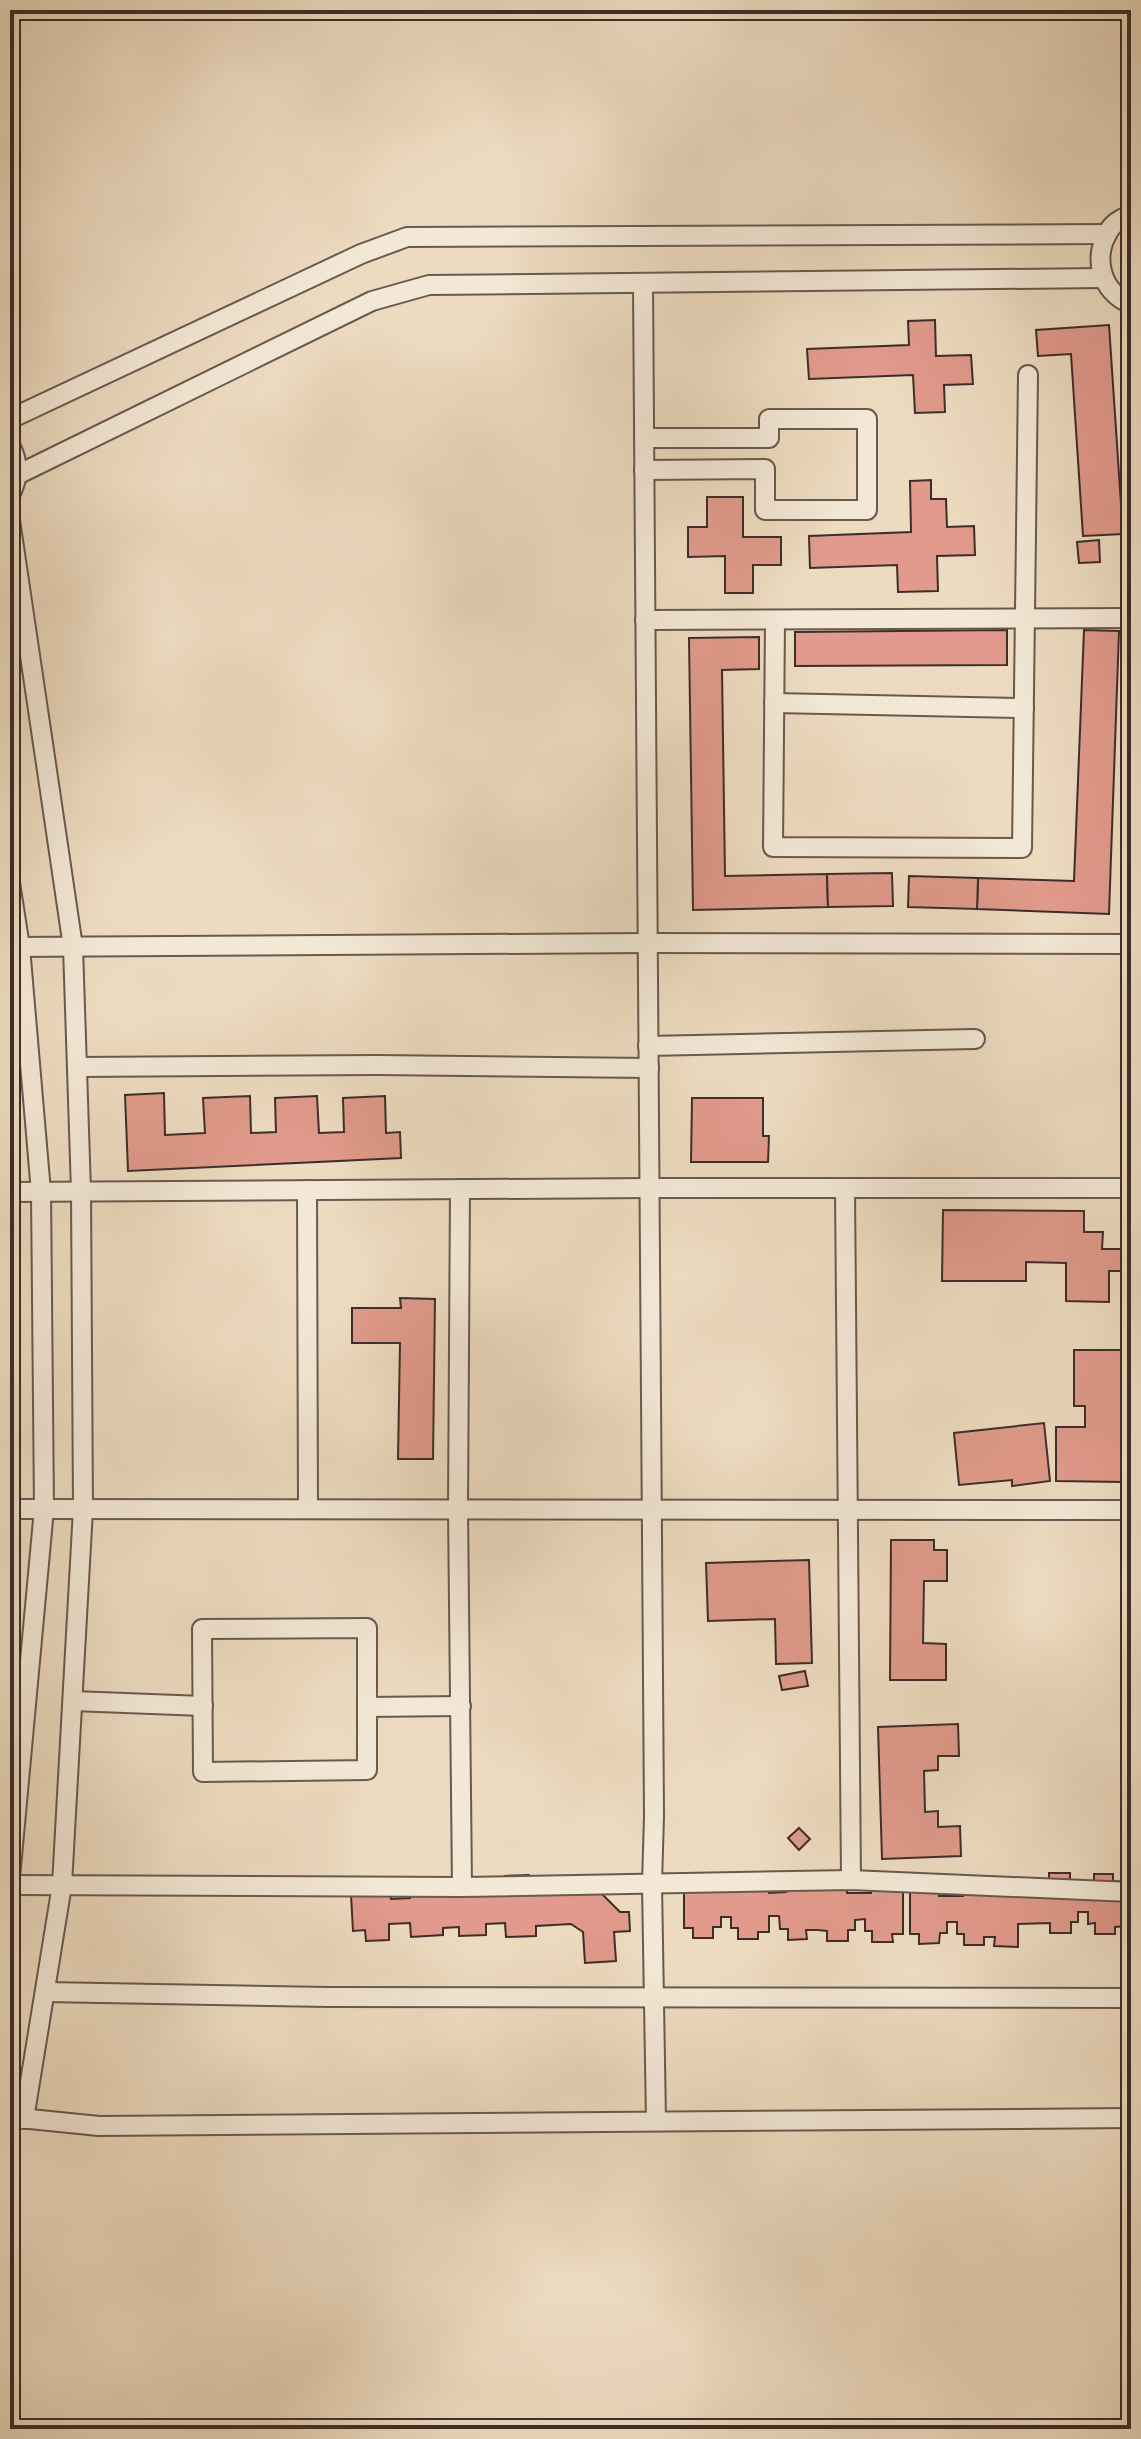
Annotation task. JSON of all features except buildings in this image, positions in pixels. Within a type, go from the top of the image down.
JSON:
[{"type":"street","points":[[1131,214],[1111,226],[1099,251],[1102,278],[1120,300],[1131,304]]},
{"type":"street","points":[[10,419],[361,254],[407,237],[1107,234]]},
{"type":"street","points":[[17,475],[372,301],[429,285],[1102,278]]},
{"type":"street","points":[[643,283],[656,2121]]},
{"type":"street","points":[[775,620],[773,847],[1022,848],[1028,375]]},
{"type":"street","points":[[644,438],[769,438],[769,419],[867,419],[867,510],[765,510],[765,469],[644,470]]},
{"type":"street","points":[[10,445],[17,464],[17,475],[10,495]]},
{"type":"street","points":[[10,520],[73,947],[81,1191],[83,1509],[62,1885],[45,1992],[17,2118],[99,2126],[1131,2118]]},
{"type":"street","points":[[645,620],[1131,618]]},
{"type":"street","points":[[774,703],[1024,708]]},
{"type":"street","points":[[10,883],[41,1192],[44,1509],[10,1878]]},
{"type":"street","points":[[15,947],[1131,944]]},
{"type":"street","points":[[648,1046],[975,1039]]},
{"type":"street","points":[[77,1067],[377,1065],[649,1068]]},
{"type":"street","points":[[845,1188],[851,1880]]},
{"type":"street","points":[[10,1192],[1131,1188]]},
{"type":"street","points":[[460,1189],[458,1508],[462,1887]]},
{"type":"street","points":[[307,1190],[308,1508]]},
{"type":"street","points":[[10,1509],[1131,1510]]},
{"type":"street","points":[[367,1628],[367,1707],[367,1770],[203,1772],[202,1629],[367,1628]]},
{"type":"street","points":[[73,1701],[203,1706]]},
{"type":"street","points":[[367,1707],[461,1706]]},
{"type":"street","points":[[10,1885],[462,1887],[851,1880],[1131,1892]]},
{"type":"street","points":[[45,1992],[344,1997],[1131,1998]]}]
